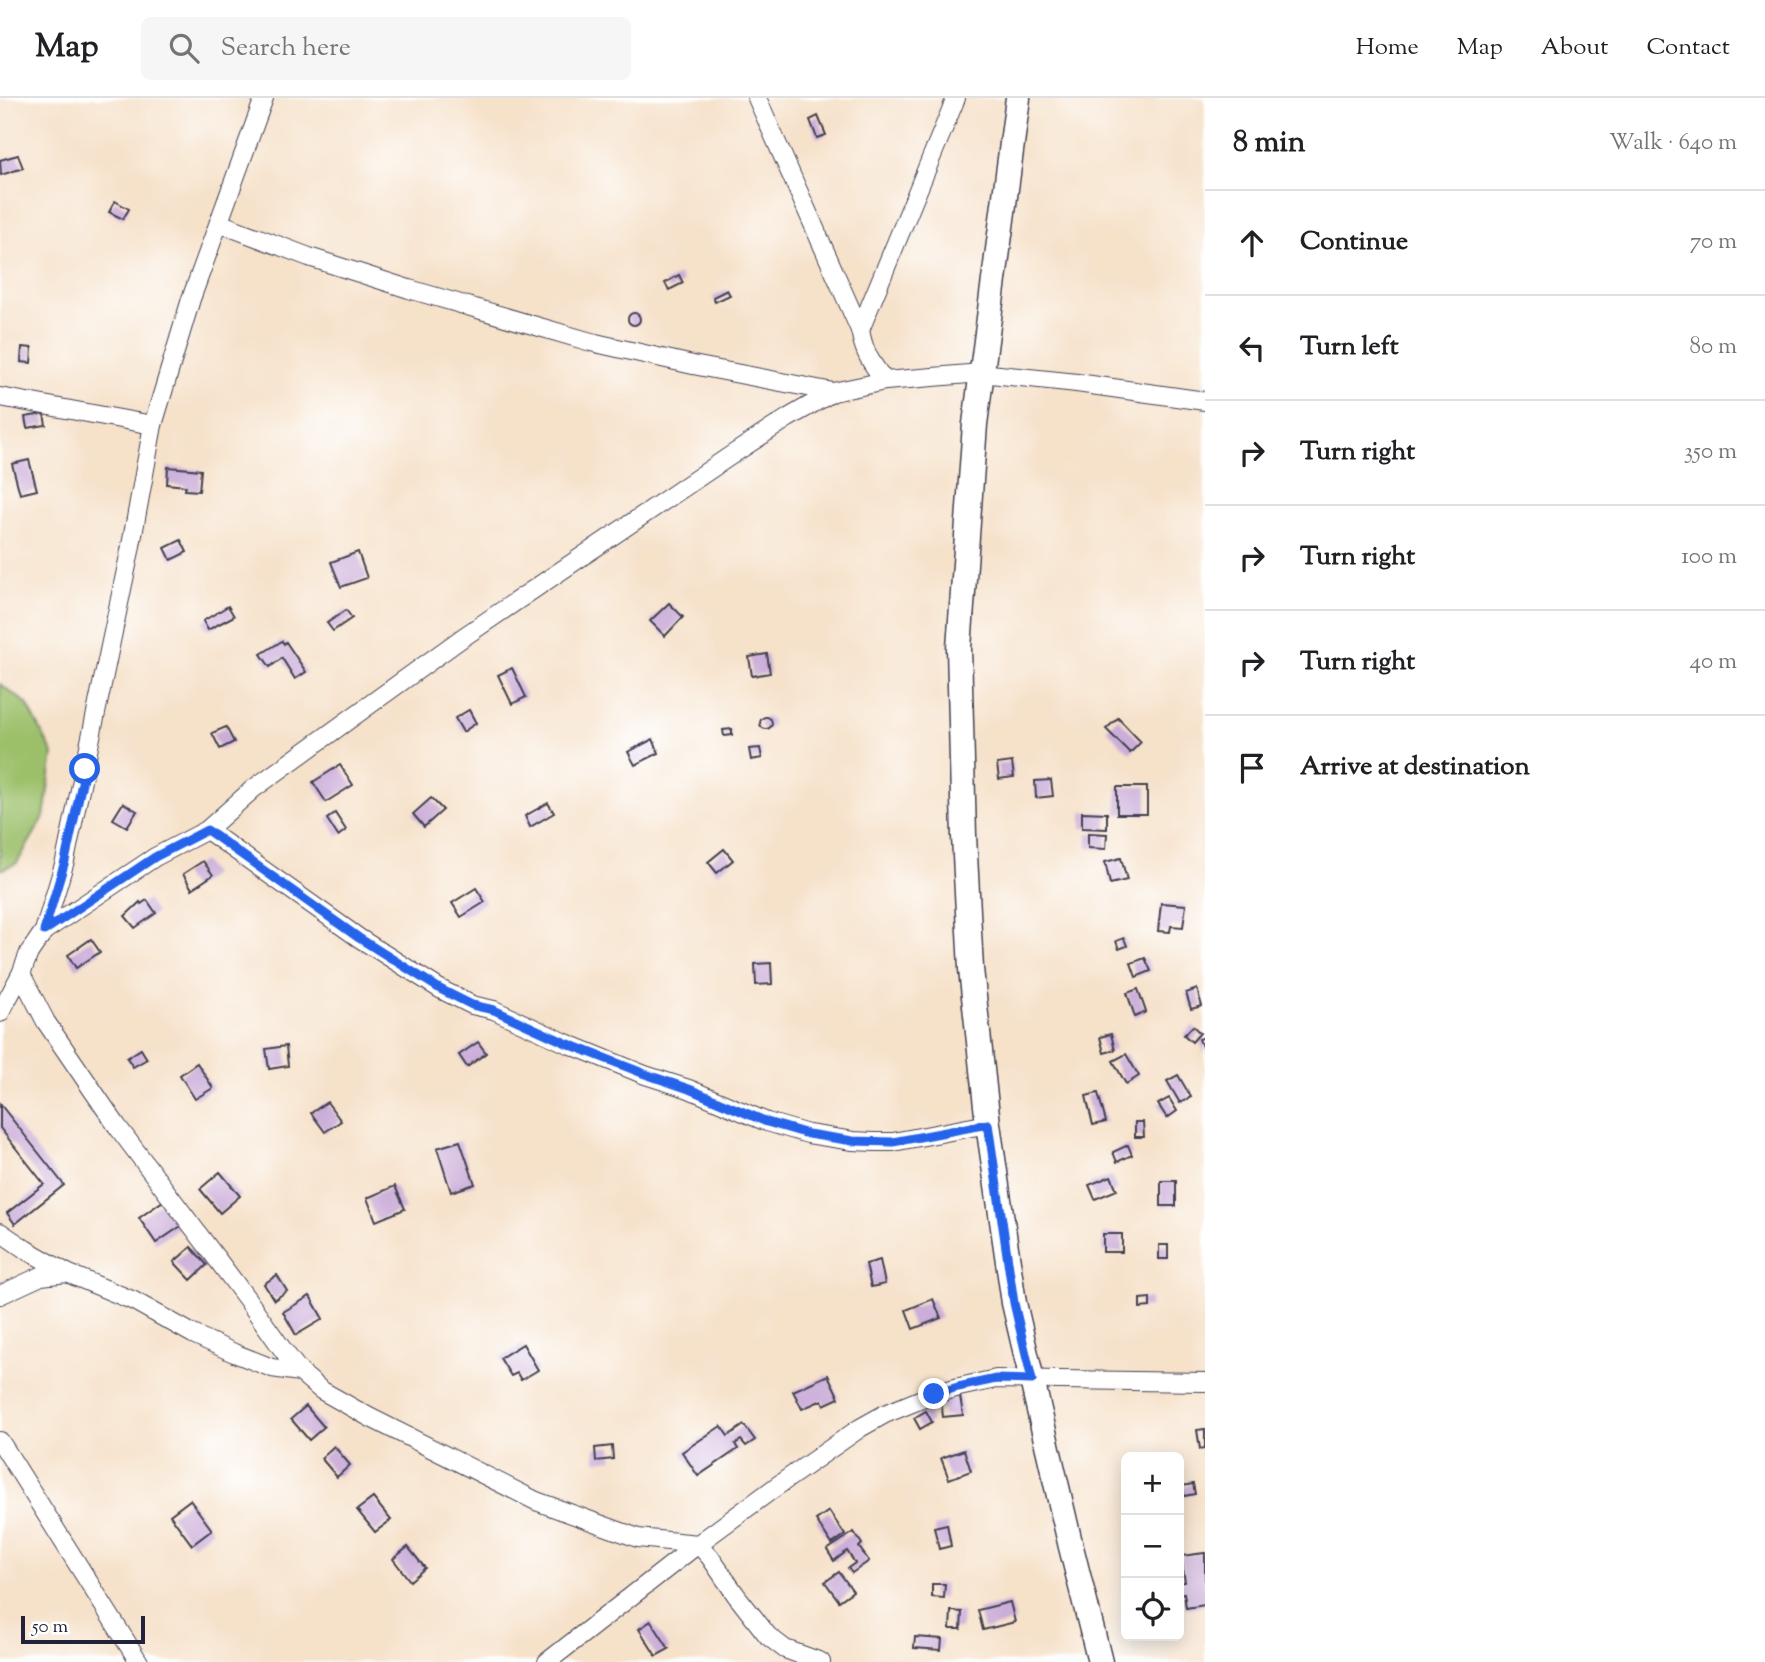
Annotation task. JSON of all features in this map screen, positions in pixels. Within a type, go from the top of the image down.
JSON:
[{"type":"street","points":[[0,1013],[5,992],[21,974],[29,953],[44,931],[65,861],[130,551],[153,425],[191,299],[264,98]]},
{"type":"street","points":[[757,98],[860,330],[862,346],[885,381]]},
{"type":"street","points":[[860,330],[956,98]]},
{"type":"street","points":[[1018,98],[975,424],[959,648],[964,836],[971,969],[988,1124],[1014,1303],[1100,1662]]},
{"type":"street","points":[[219,223],[309,257],[409,289],[591,342],[833,392]]},
{"type":"street","points":[[44,931],[155,857],[207,830],[253,789],[462,638],[730,456],[833,392],[885,381],[981,373],[1205,401]]},
{"type":"street","points":[[0,397],[153,425]]},
{"type":"street","points":[[207,830],[359,938],[440,989],[472,1005],[494,1010],[566,1043],[689,1089],[767,1122],[808,1134],[853,1141],[884,1142],[988,1124]]},
{"type":"street","points":[[21,974],[46,1022],[117,1126],[300,1372],[321,1391],[536,1501],[638,1538],[698,1544],[768,1636],[785,1649],[821,1662]]},
{"type":"street","points":[[0,1232],[67,1273],[134,1301],[193,1334],[272,1368],[300,1372]]},
{"type":"street","points":[[0,1295],[41,1276],[67,1273]]},
{"type":"street","points":[[547,1662],[698,1544],[860,1428],[885,1414],[934,1394],[996,1379],[1205,1382]]},
{"type":"street","points":[[0,1441],[139,1662]]},
{"type":"green space","points":[[0,684],[27,704],[53,754],[44,817],[17,863],[0,870]]},
{"type":"building","points":[[818,116],[826,135],[817,138],[810,120]]},
{"type":"building","points":[[18,155],[23,168],[1,175],[0,160]]},
{"type":"building","points":[[115,201],[129,209],[123,219],[109,212]]},
{"type":"building","points":[[679,275],[683,283],[669,290],[665,283]]},
{"type":"building","points":[[727,290],[730,295],[715,302],[713,297]]},
{"type":"building","points":[[634,313],[640,319],[634,325],[628,319]]},
{"type":"building","points":[[22,347],[32,348],[31,363],[21,362]]},
{"type":"building","points":[[44,414],[46,425],[27,428],[25,417]]},
{"type":"building","points":[[29,460],[37,490],[20,494],[12,464]]},
{"type":"building","points":[[168,467],[201,470],[199,491],[185,490],[186,486],[167,484]]},
{"type":"building","points":[[181,540],[187,552],[171,560],[165,548]]},
{"type":"building","points":[[358,552],[367,578],[341,587],[331,562]]},
{"type":"building","points":[[669,603],[683,617],[665,636],[650,621]]},
{"type":"building","points":[[228,606],[234,616],[208,630],[203,621]]},
{"type":"building","points":[[346,610],[352,618],[333,631],[327,623]]},
{"type":"building","points":[[282,641],[284,644],[286,642],[306,672],[295,679],[282,658],[270,667],[261,654]]},
{"type":"building","points":[[767,654],[770,673],[752,676],[749,657]]},
{"type":"building","points":[[512,668],[526,697],[512,704],[498,675]]},
{"type":"building","points":[[469,710],[476,723],[463,732],[455,718]]},
{"type":"building","points":[[766,717],[772,723],[766,729],[760,723]]},
{"type":"building","points":[[1118,718],[1141,742],[1130,753],[1106,729]]},
{"type":"building","points":[[226,727],[234,742],[220,749],[212,733]]},
{"type":"building","points":[[732,729],[732,735],[724,736],[723,730]]},
{"type":"building","points":[[653,739],[659,753],[635,765],[628,752]]},
{"type":"building","points":[[760,748],[762,758],[751,760],[749,749]]},
{"type":"building","points":[[1012,762],[1014,777],[999,779],[997,764]]},
{"type":"building","points":[[340,765],[353,785],[326,802],[313,782]]},
{"type":"building","points":[[1051,780],[1053,796],[1036,798],[1035,781]]},
{"type":"building","points":[[1117,787],[1147,787],[1147,814],[1117,814]]},
{"type":"building","points":[[431,798],[443,810],[424,827],[413,814]]},
{"type":"building","points":[[123,803],[137,811],[127,827],[113,819]]},
{"type":"building","points":[[548,803],[554,813],[530,827],[525,816]]},
{"type":"building","points":[[1082,812],[1107,813],[1107,829],[1082,828]]},
{"type":"building","points":[[335,813],[346,830],[338,836],[327,819]]},
{"type":"building","points":[[1088,833],[1107,834],[1106,849],[1088,848]]},
{"type":"building","points":[[724,849],[733,860],[717,873],[708,862]]},
{"type":"building","points":[[1121,858],[1127,880],[1110,884],[1105,862]]},
{"type":"building","points":[[203,861],[213,875],[192,889],[183,874]]},
{"type":"building","points":[[476,888],[485,902],[461,917],[452,903]]},
{"type":"building","points":[[147,900],[156,913],[135,928],[125,916],[140,902],[141,904]]},
{"type":"building","points":[[1161,903],[1186,905],[1183,927],[1171,926],[1170,932],[1158,931]]},
{"type":"building","points":[[1124,938],[1127,946],[1119,949],[1116,941]]},
{"type":"building","points":[[91,939],[100,952],[76,968],[68,955]]},
{"type":"building","points":[[1145,958],[1151,971],[1136,977],[1131,963]]},
{"type":"building","points":[[771,963],[772,984],[756,985],[755,964]]},
{"type":"building","points":[[1138,989],[1146,1012],[1135,1017],[1127,993]]},
{"type":"building","points":[[1197,989],[1202,1006],[1191,1009],[1186,993]]},
{"type":"building","points":[[1193,1026],[1200,1033],[1192,1042],[1184,1035]]},
{"type":"building","points":[[1111,1034],[1115,1050],[1104,1053],[1100,1037]]},
{"type":"building","points":[[1205,1037],[1205,1055],[1199,1039]]},
{"type":"building","points":[[478,1042],[486,1053],[467,1067],[459,1055]]},
{"type":"building","points":[[286,1046],[288,1066],[269,1069],[266,1049]]},
{"type":"building","points":[[141,1049],[147,1059],[133,1067],[127,1058]]},
{"type":"building","points":[[1126,1054],[1139,1076],[1126,1084],[1113,1061]]},
{"type":"building","points":[[197,1063],[213,1088],[195,1099],[180,1075]]},
{"type":"building","points":[[1178,1075],[1191,1097],[1180,1103],[1167,1081]]},
{"type":"building","points":[[1098,1093],[1106,1122],[1093,1125],[1086,1096]]},
{"type":"building","points":[[1169,1098],[1177,1111],[1167,1118],[1158,1104]]},
{"type":"building","points":[[327,1102],[341,1121],[325,1132],[311,1113]]},
{"type":"building","points":[[0,1104],[64,1185],[15,1224],[7,1213],[44,1184],[0,1128]]},
{"type":"building","points":[[1135,1122],[1143,1122],[1144,1137],[1135,1137]]},
{"type":"building","points":[[460,1141],[475,1184],[451,1192],[437,1148]]},
{"type":"building","points":[[1128,1145],[1132,1155],[1117,1162],[1113,1152]]},
{"type":"building","points":[[220,1172],[240,1196],[220,1213],[200,1189]]},
{"type":"building","points":[[1111,1176],[1117,1190],[1095,1199],[1089,1185]]},
{"type":"building","points":[[1161,1181],[1176,1181],[1176,1206],[1161,1206]]},
{"type":"building","points":[[395,1186],[405,1209],[376,1221],[367,1198]]},
{"type":"building","points":[[163,1201],[181,1226],[156,1243],[139,1218]]},
{"type":"building","points":[[1103,1234],[1122,1234],[1122,1252],[1103,1252]]},
{"type":"building","points":[[1159,1245],[1168,1245],[1168,1259],[1159,1259]]},
{"type":"building","points":[[191,1247],[207,1265],[191,1280],[174,1262]]},
{"type":"building","points":[[880,1260],[885,1284],[871,1287],[866,1264]]},
{"type":"building","points":[[277,1275],[287,1291],[274,1300],[264,1284]]},
{"type":"building","points":[[310,1296],[323,1319],[296,1335],[283,1312]]},
{"type":"building","points":[[1150,1298],[1150,1307],[1140,1308],[1140,1299]]},
{"type":"building","points":[[933,1299],[941,1318],[913,1329],[906,1310]]},
{"type":"building","points":[[523,1344],[538,1370],[521,1380],[517,1373],[511,1376],[500,1358]]},
{"type":"building","points":[[828,1375],[839,1398],[824,1405],[822,1400],[802,1409],[793,1391]]},
{"type":"building","points":[[960,1396],[963,1415],[943,1417],[941,1399]]},
{"type":"building","points":[[306,1406],[324,1427],[309,1440],[291,1419]]},
{"type":"building","points":[[926,1411],[932,1422],[920,1429],[914,1418]]},
{"type":"building","points":[[744,1425],[755,1440],[746,1446],[741,1440],[735,1444],[738,1449],[698,1476],[682,1452],[721,1426],[728,1436]]},
{"type":"building","points":[[1205,1429],[1205,1448],[1200,1449],[1197,1430]]},
{"type":"building","points":[[334,1446],[350,1465],[337,1477],[321,1458]]},
{"type":"building","points":[[612,1446],[613,1459],[596,1461],[595,1448]]},
{"type":"building","points":[[964,1450],[971,1471],[949,1479],[941,1458]]},
{"type":"building","points":[[1193,1484],[1195,1494],[1184,1496],[1184,1486]]},
{"type":"building","points":[[373,1498],[391,1520],[375,1532],[357,1510]]},
{"type":"building","points":[[190,1500],[212,1530],[192,1545],[170,1515]]},
{"type":"building","points":[[829,1511],[845,1535],[832,1544],[816,1520]]},
{"type":"building","points":[[947,1524],[951,1546],[939,1549],[934,1527]]},
{"type":"building","points":[[854,1532],[862,1544],[859,1547],[869,1561],[852,1573],[848,1568],[855,1563],[847,1551],[834,1561],[827,1550]]},
{"type":"building","points":[[408,1547],[425,1568],[410,1581],[393,1559]]},
{"type":"building","points":[[1205,1553],[1205,1605],[1186,1608],[1184,1556]]},
{"type":"building","points":[[839,1572],[853,1591],[839,1601],[825,1582]]},
{"type":"building","points":[[932,1584],[945,1584],[944,1598],[932,1597]]},
{"type":"building","points":[[1010,1602],[1015,1622],[983,1630],[978,1610]]},
{"type":"building","points":[[951,1611],[962,1612],[961,1629],[950,1629]]},
{"type":"building","points":[[651,1621],[669,1649],[656,1656],[639,1629]]},
{"type":"building","points":[[915,1637],[942,1639],[941,1650],[914,1648]]},
{"type":"route","points":[[85,769],[65,861],[44,931],[155,857],[207,830],[359,938],[440,989],[472,1005],[494,1010],[566,1043],[689,1089],[767,1122],[808,1134],[853,1141],[893,1142],[988,1124],[1014,1303],[1032,1380],[996,1379],[934,1394]]}]
